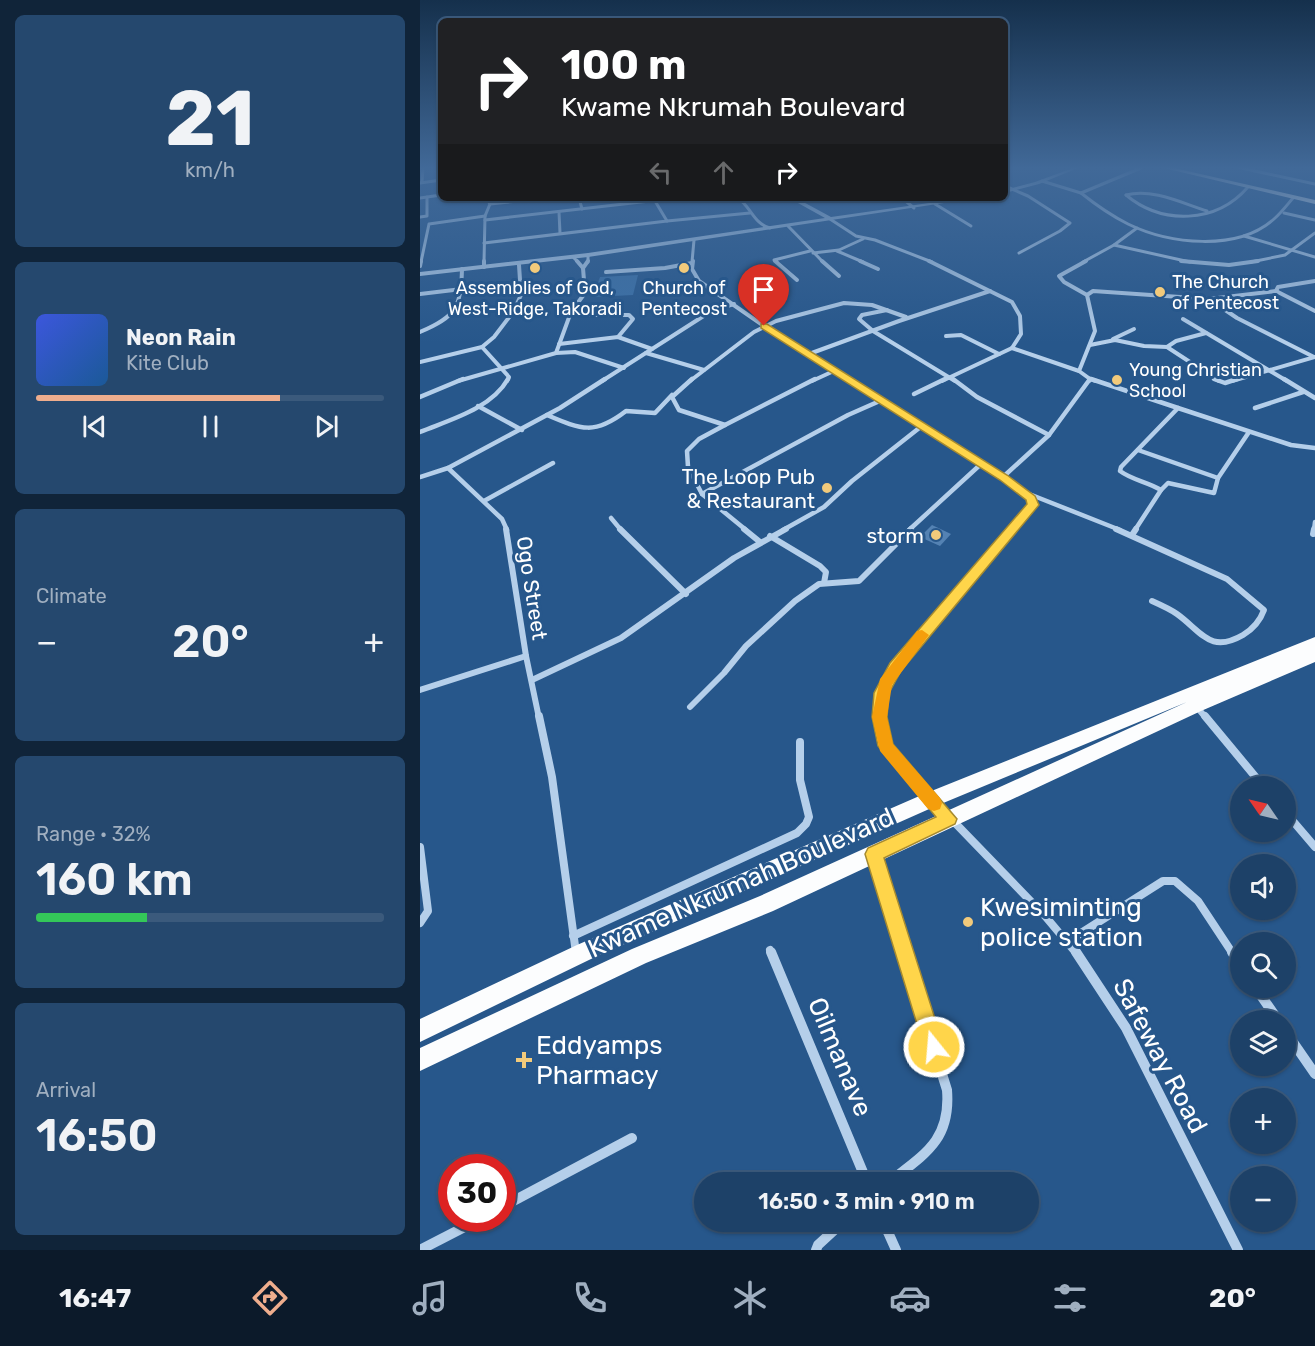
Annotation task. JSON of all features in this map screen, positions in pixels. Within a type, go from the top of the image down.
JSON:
[{"type":"highway","name":"Kwame Nkrumah Boulevard","points":[[420,1031],[576,956],[930,800],[1315,643]]},
{"type":"highway","name":"Kwame Nkrumah Boulevard","points":[[420,1060],[639,956],[766,904],[1195,706],[1315,655]]},
{"type":"street","points":[[420,266],[428,226]]},
{"type":"street","points":[[484,267],[485,226]]},
{"type":"street","points":[[560,226],[560,233]]},
{"type":"street","points":[[484,243],[619,226]]},
{"type":"street","points":[[764,226],[774,228]]},
{"type":"street","points":[[420,274],[519,265],[786,226]]},
{"type":"street","points":[[788,226],[839,276]]},
{"type":"street","points":[[843,226],[864,238],[876,240],[921,257],[991,290],[1012,302],[1018,311],[1022,334],[1012,348],[914,394]]},
{"type":"street","points":[[1019,253],[1066,226]]},
{"type":"street","points":[[1133,226],[1171,237],[1201,241],[1227,240],[1244,236],[1261,226]]},
{"type":"street","points":[[1079,371],[1095,331],[1087,295],[1064,282],[1059,276],[1114,245],[1137,228]]},
{"type":"street","points":[[1114,245],[1180,262],[1228,265],[1265,260],[1289,253],[1315,233]]},
{"type":"street","points":[[1244,236],[1315,257]]},
{"type":"street","points":[[797,280],[774,260],[812,252],[836,251],[864,238]]},
{"type":"street","points":[[694,240],[693,274],[699,281],[734,303],[764,326],[922,425],[981,465],[1004,477],[1024,492],[1132,535],[1227,579],[1264,610],[1261,620],[1253,628],[1222,644],[1203,639],[1176,614],[1152,601]]},
{"type":"street","points":[[836,251],[878,269]]},
{"type":"street","points":[[583,268],[588,262],[588,255]]},
{"type":"street","points":[[556,353],[570,315],[585,292],[583,268],[573,257]]},
{"type":"street","points":[[606,272],[665,268],[692,263]]},
{"type":"street","points":[[420,362],[482,347],[492,342],[522,291],[519,265]]},
{"type":"street","points":[[420,332],[450,319],[461,297],[462,269]]},
{"type":"street","points":[[1276,291],[1278,287],[1315,280]]},
{"type":"street","points":[[420,294],[462,289]]},
{"type":"street","points":[[809,354],[906,317],[933,311],[991,290]]},
{"type":"street","points":[[1087,295],[1093,291],[1209,299],[1276,291],[1315,311]]},
{"type":"street","points":[[1209,299],[1238,318],[1315,357]]},
{"type":"street","points":[[420,477],[448,468],[522,430],[713,310],[734,303]]},
{"type":"street","points":[[547,415],[584,429],[610,424],[626,411],[655,412],[672,395],[764,326],[844,303],[872,305],[906,317]]},
{"type":"street","points":[[887,310],[859,317],[873,331],[995,407],[1049,435]]},
{"type":"street","points":[[570,315],[629,315],[633,319],[632,323],[618,337]]},
{"type":"street","points":[[1183,319],[1315,398]]},
{"type":"street","points":[[1090,345],[1110,341],[1134,328]]},
{"type":"street","points":[[1167,347],[1176,341],[1206,333]]},
{"type":"street","points":[[946,336],[961,335],[999,354]]},
{"type":"street","points":[[560,344],[618,337],[652,349]]},
{"type":"street","points":[[1110,341],[1167,347],[1214,379],[1225,383],[1315,357]]},
{"type":"street","points":[[482,347],[509,377]]},
{"type":"street","points":[[1012,348],[1079,371],[1090,379],[1249,432],[1291,445],[1315,448]]},
{"type":"street","points":[[420,397],[458,381],[521,365],[556,353],[575,352],[624,368]]},
{"type":"street","points":[[646,354],[704,370]]},
{"type":"street","points":[[420,432],[477,406],[498,393],[521,365]]},
{"type":"street","points":[[760,542],[702,494],[686,464],[685,457],[692,443],[697,439],[836,370]]},
{"type":"street","points":[[1004,477],[1049,435],[1090,379]]},
{"type":"street","points":[[1254,408],[1303,392]]},
{"type":"street","points":[[672,395],[679,410],[725,425]]},
{"type":"street","points":[[702,494],[848,415],[882,400]]},
{"type":"street","points":[[477,406],[522,430]]},
{"type":"street","points":[[1161,490],[1120,471],[1178,408]]},
{"type":"street","points":[[532,680],[621,638],[760,542],[824,507],[852,481],[922,425]]},
{"type":"street","points":[[1132,535],[1168,483],[1210,494],[1216,489],[1218,478],[1249,432]]},
{"type":"street","points":[[1137,450],[1218,478]]},
{"type":"street","points":[[484,501],[553,463]]},
{"type":"street","points":[[690,707],[724,673],[746,646],[795,601],[824,583],[859,581],[965,475],[981,465]]},
{"type":"street","name":"Ogo Street","points":[[448,468],[502,519],[509,534],[526,656],[552,777],[576,956]]},
{"type":"street","name":"Safeway Road","points":[[1024,492],[1031,498],[1033,505],[895,667],[882,693],[880,717],[885,746],[930,800],[1008,878],[1066,942],[1118,1013],[1238,1250]]},
{"type":"street","points":[[611,518],[633,544],[686,594]]},
{"type":"street","points":[[1313,534],[1315,522]]},
{"type":"street","points":[[770,536],[820,566],[826,572],[824,583]]},
{"type":"street","points":[[420,690],[526,656]]},
{"type":"street","points":[[1195,706],[1254,776]]},
{"type":"street","points":[[573,936],[797,833],[809,817],[800,780],[800,742]]},
{"type":"street","points":[[1296,825],[1315,847]]},
{"type":"street","points":[[420,848],[428,911],[420,923]]},
{"type":"street","points":[[874,854],[947,1090],[951,1110],[946,1126],[935,1146],[902,1172]]},
{"type":"street","points":[[1066,942],[1163,881],[1175,881],[1198,901],[1230,950]]},
{"type":"street","name":"Oilmanave","points":[[770,950],[863,1172]]},
{"type":"street","points":[[1296,1046],[1315,1074]]},
{"type":"street","points":[[516,1200],[632,1138]]},
{"type":"street","points":[[420,1250],[455,1232]]},
{"type":"street","points":[[817,1247],[833,1232]]},
{"type":"street","points":[[888,1232],[896,1250]]},
{"type":"shaded area","points":[[638,275],[633,295],[593,297],[600,277]]},
{"type":"building","name":"storm","points":[[932,525],[951,534],[940,546],[920,537]]},
{"type":"slow traffic","points":[[922,635],[895,667],[885,683],[880,717],[885,746],[934,803]]},
{"type":"place","name":"Assemblies of God, West-Ridge, Takoradi","points":[[535,268]]},
{"type":"place","name":"Church of Pentecost","points":[[684,268]]},
{"type":"place","name":"The Church of Pentecost","points":[[1160,292]]},
{"type":"place","name":"Young Christian School","points":[[1117,380]]},
{"type":"place","name":"The Loop Pub & Restaurant","points":[[827,488]]},
{"type":"place","name":"storm","points":[[936,535]]},
{"type":"place","name":"Kwesiminting police station","points":[[968,922]]},
{"type":"place","name":"Eddyamps Pharmacy","points":[[524,1060]]},
{"type":"route","points":[[764,326],[852,380],[981,465],[1004,477],[1031,498],[1033,505],[895,667],[882,693],[880,717],[885,746],[949,819],[874,854],[934,1047]]}]
